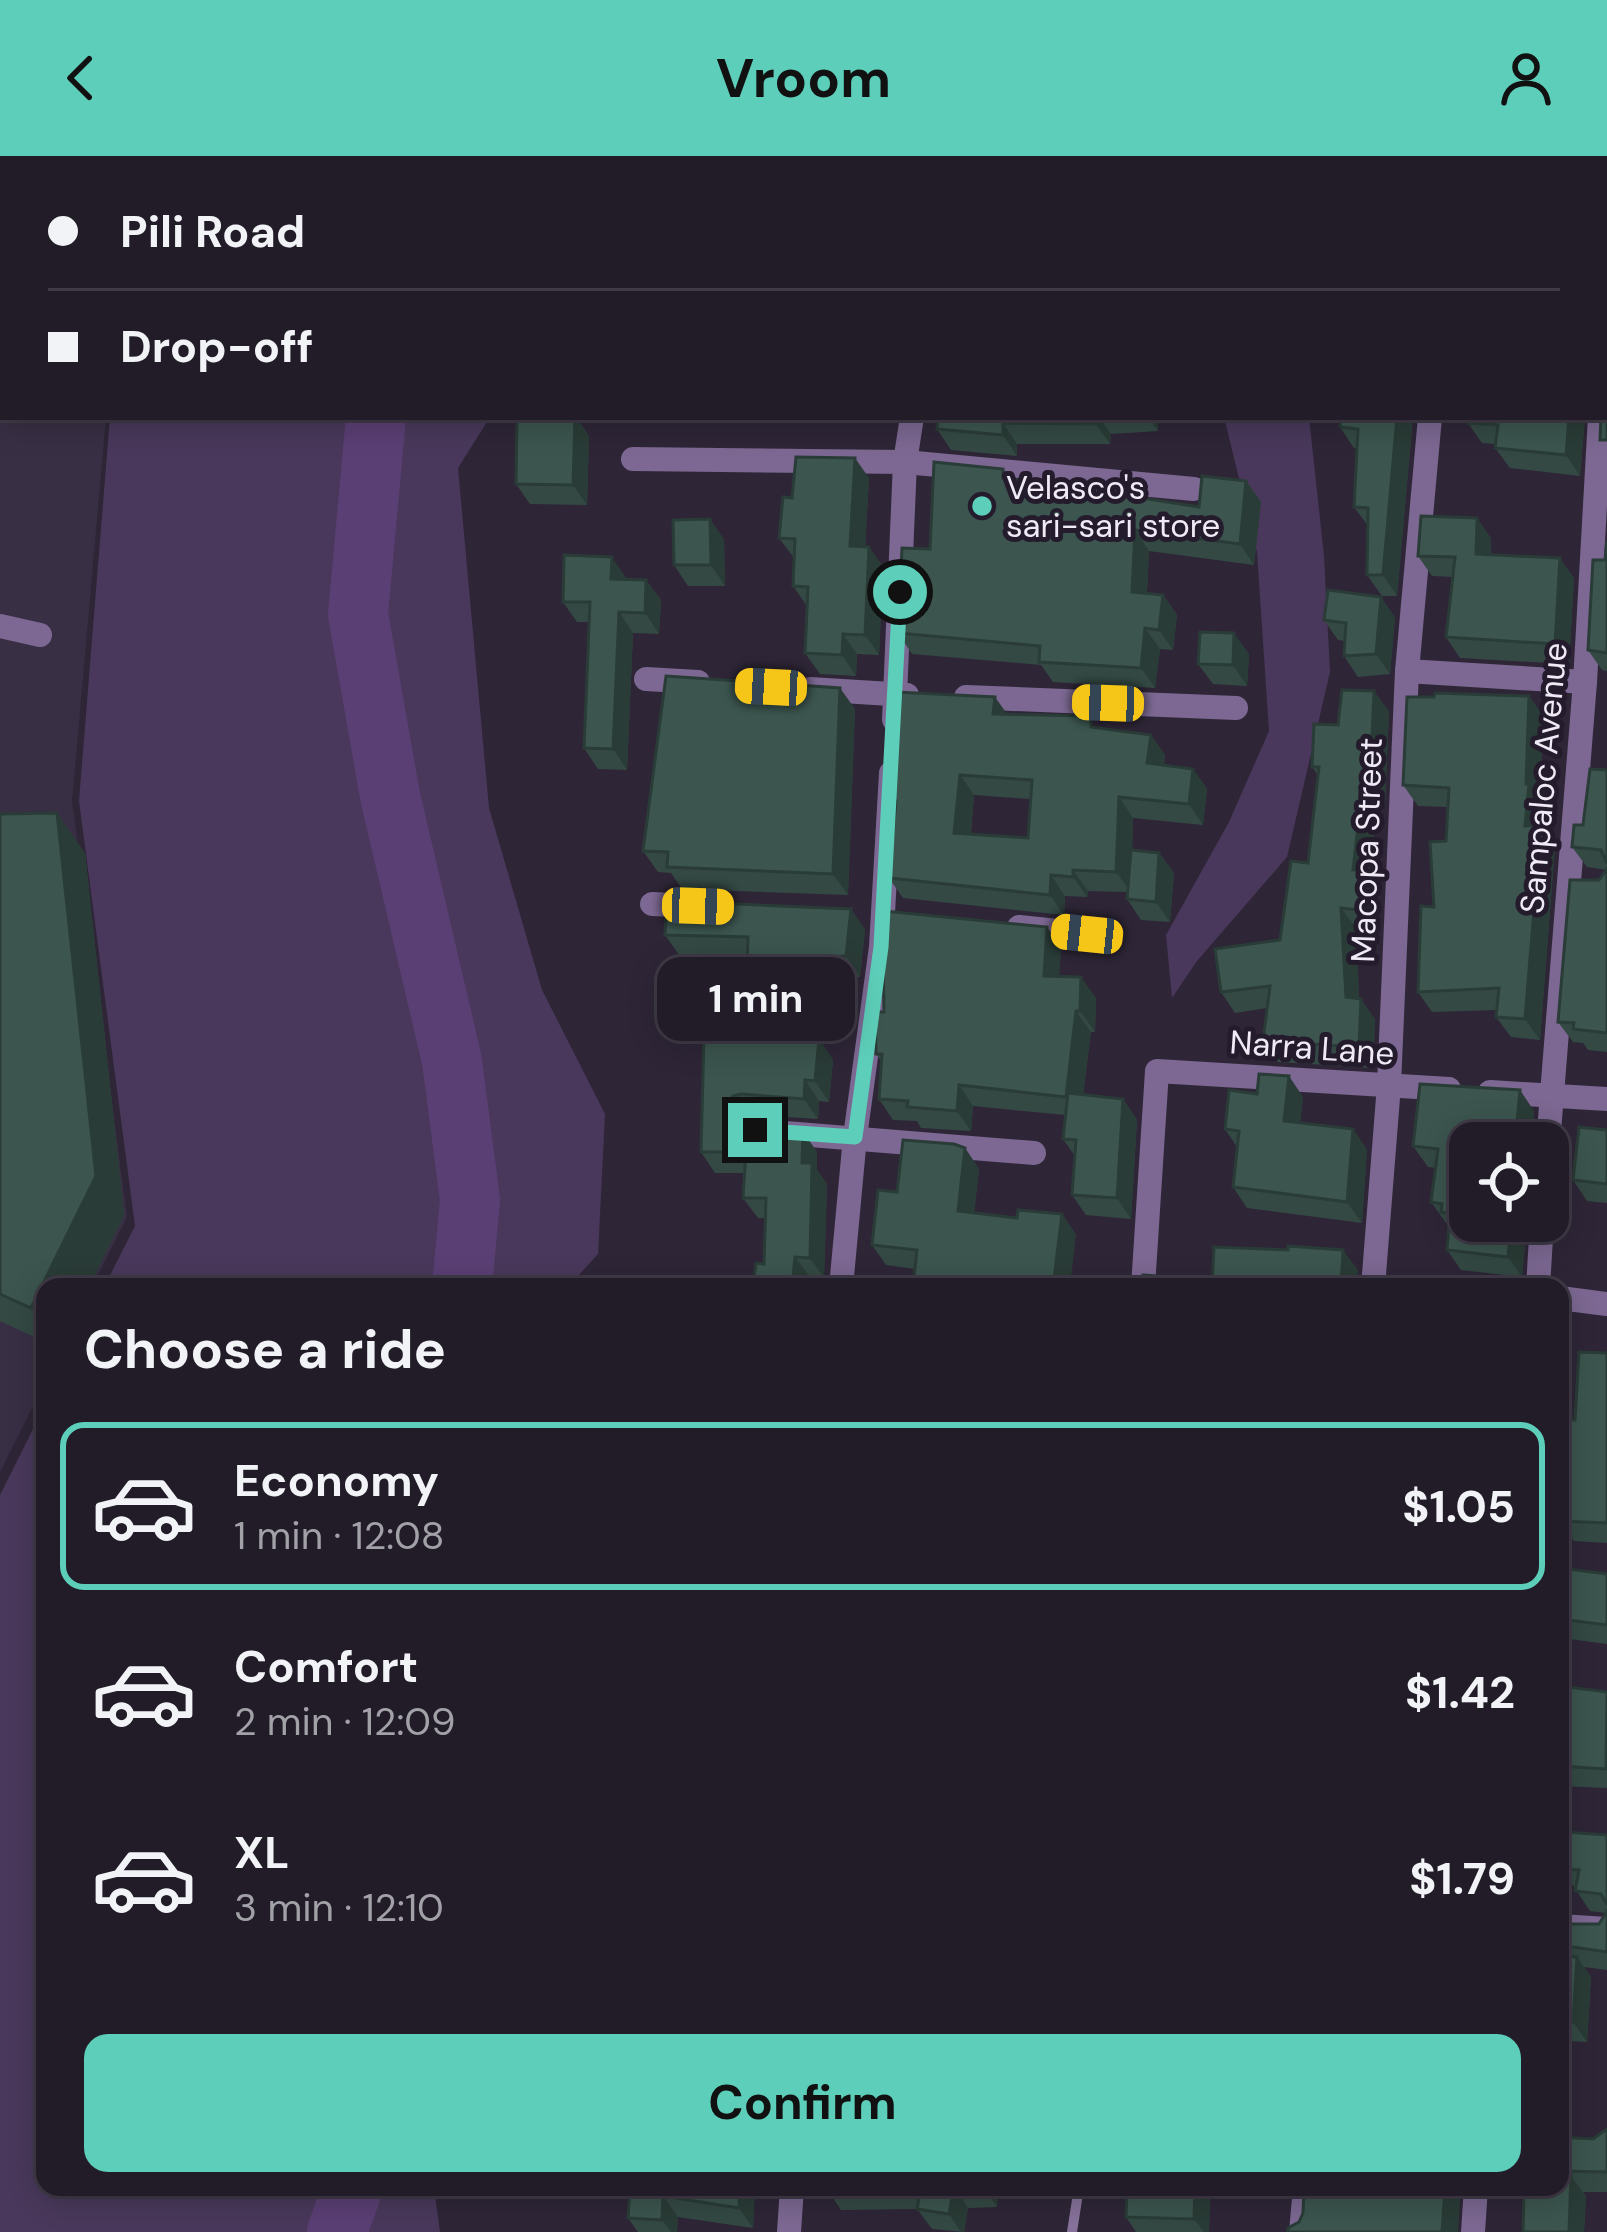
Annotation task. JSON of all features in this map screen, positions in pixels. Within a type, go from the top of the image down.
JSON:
[{"type":"street","points":[[842,1278],[883,913],[905,463],[912,420]]},
{"type":"street","name":"Macopa Street","points":[[1374,1278],[1389,1085],[1407,671],[1430,420]]},
{"type":"street","name":"Sampaloc Avenue","points":[[1550,1122],[1577,883],[1601,490],[1600,420]]},
{"type":"street","points":[[633,459],[905,463],[1194,489]]},
{"type":"street","points":[[0,626],[40,635]]},
{"type":"street","points":[[1407,671],[1586,682]]},
{"type":"street","points":[[646,679],[714,683]]},
{"type":"street","points":[[782,688],[1236,708]]},
{"type":"street","points":[[652,904],[721,907]]},
{"type":"street","points":[[996,925],[1087,934]]},
{"type":"street","name":"Narra Lane","points":[[1144,1278],[1157,1071],[1607,1099]]},
{"type":"street","points":[[755,1130],[1034,1154]]},
{"type":"street","points":[[1539,1278],[1541,1242]]},
{"type":"street","points":[[1569,1299],[1607,1304]]},
{"type":"street","points":[[1569,1927],[1607,1929]]},
{"type":"street","points":[[789,2232],[791,2196]]},
{"type":"street","points":[[1301,2232],[1304,2196]]},
{"type":"street","points":[[1472,2232],[1475,2196]]},
{"type":"shaded area","points":[[0,420],[106,420],[72,801],[127,1217],[96,1278],[36,1278],[36,1400],[0,1472]]},
{"type":"shaded area","points":[[110,420],[488,420],[458,468],[489,808],[542,990],[605,1114],[598,1254],[576,1278],[109,1278],[135,1226],[79,801]]},
{"type":"shaded area","points":[[1225,420],[1309,420],[1330,672],[1287,857],[1197,961],[1172,998],[1166,935],[1229,822],[1269,731],[1257,552]]},
{"type":"shaded area","points":[[36,1423],[36,2196],[435,2196],[440,2232],[0,2232],[0,1495]]},
{"type":"building","points":[[517,420],[575,420],[573,485],[516,484]]},
{"type":"building","points":[[938,420],[1096,420],[1096,424],[1003,423],[1003,435],[937,429]]},
{"type":"building","points":[[1341,420],[1397,420],[1383,575],[1367,575],[1368,508],[1354,507],[1358,429],[1340,427]]},
{"type":"building","points":[[1569,420],[1566,455],[1495,448],[1498,425],[1468,423]]},
{"type":"building","points":[[1601,420],[1607,420],[1607,440],[1600,440]]},
{"type":"building","points":[[796,457],[855,458],[850,546],[869,547],[865,635],[843,634],[842,655],[805,653],[808,587],[793,586],[795,539],[779,538],[783,497],[792,498]]},
{"type":"building","points":[[934,462],[1003,469],[1003,478],[1103,488],[1103,483],[1137,485],[1136,497],[1199,507],[1202,476],[1246,481],[1240,544],[1135,530],[1132,592],[1163,595],[1159,630],[1145,628],[1141,668],[1039,662],[1040,646],[898,633],[902,548],[930,549]]},
{"type":"building","points":[[1421,516],[1477,518],[1476,554],[1560,558],[1555,644],[1446,637],[1455,557],[1418,556]]},
{"type":"building","points":[[710,519],[711,565],[674,565],[673,520]]},
{"type":"building","points":[[1607,541],[1607,653],[1588,650],[1593,560],[1605,560]]},
{"type":"building","points":[[564,555],[612,557],[611,579],[646,580],[645,613],[619,612],[613,749],[584,748],[590,602],[563,602]]},
{"type":"building","points":[[1328,590],[1381,597],[1376,654],[1344,656],[1346,623],[1324,620]]},
{"type":"building","points":[[1200,632],[1234,633],[1233,665],[1198,664]]},
{"type":"building","points":[[666,676],[840,688],[833,874],[667,867],[668,852],[643,851]]},
{"type":"building","points":[[1342,690],[1374,691],[1370,783],[1363,783],[1353,870],[1365,871],[1359,910],[1341,908],[1346,997],[1361,999],[1359,1047],[1263,1041],[1270,986],[1221,992],[1215,949],[1280,940],[1291,861],[1308,863],[1319,767],[1312,767],[1314,724],[1338,725]]},
{"type":"building","points":[[895,692],[995,697],[993,714],[1091,716],[1091,727],[1151,735],[1147,763],[1193,769],[1189,804],[1119,797],[1116,872],[1073,870],[1073,877],[1051,875],[1050,895],[889,878],[896,801],[889,801]],"holes":[[[960,775],[1032,780],[1028,838],[954,833]]]},
{"type":"building","points":[[1435,693],[1529,696],[1525,826],[1541,825],[1525,1019],[1496,1017],[1499,988],[1418,992],[1421,906],[1434,907],[1430,842],[1446,841],[1449,788],[1403,785],[1407,697],[1434,697]]},
{"type":"building","points":[[1590,769],[1607,770],[1607,863],[1601,850],[1572,847],[1574,825],[1583,825]]},
{"type":"building","points":[[57,813],[96,1176],[46,1278],[36,1278],[31,1308],[0,1294],[0,814]]},
{"type":"building","points":[[1131,850],[1159,853],[1156,902],[1127,899]]},
{"type":"building","points":[[1607,869],[1607,1033],[1558,1022],[1570,880],[1599,880]]},
{"type":"building","points":[[667,901],[851,909],[846,956],[815,957],[814,976],[747,974],[748,937],[665,935]]},
{"type":"building","points":[[884,911],[1047,927],[1044,976],[1081,977],[1066,1097],[959,1085],[957,1111],[907,1107],[908,1101],[879,1099],[882,1054],[876,1054],[875,1012],[884,1012],[883,955],[879,955]]},
{"type":"building","points":[[764,1034],[819,1039],[815,1081],[805,1080],[804,1099],[741,1094],[724,1108],[726,1119],[738,1127],[803,1132],[802,1163],[812,1163],[810,1258],[795,1257],[793,1278],[754,1278],[756,1263],[764,1264],[766,1198],[743,1198],[746,1152],[701,1152],[704,1036],[763,1041]]},
{"type":"building","points":[[1259,1074],[1289,1076],[1284,1121],[1353,1129],[1347,1202],[1233,1187],[1239,1131],[1225,1129],[1229,1090],[1257,1094]]},
{"type":"building","points":[[1420,1084],[1520,1090],[1517,1122],[1449,1122],[1449,1213],[1441,1212],[1442,1204],[1431,1202],[1438,1149],[1413,1146]]},
{"type":"building","points":[[1068,1093],[1123,1099],[1117,1198],[1072,1195],[1076,1140],[1063,1139]]},
{"type":"building","points":[[1579,1127],[1607,1130],[1607,1184],[1573,1180]]},
{"type":"building","points":[[903,1140],[965,1148],[958,1211],[1017,1218],[1018,1210],[1062,1214],[1054,1278],[914,1278],[917,1250],[872,1245],[878,1190],[897,1192]]},
{"type":"building","points":[[1449,1225],[1449,1242],[1509,1242],[1508,1257],[1447,1250]]},
{"type":"building","points":[[1288,1246],[1343,1250],[1341,1278],[1212,1278],[1214,1247],[1288,1250]]},
{"type":"building","points":[[1579,1352],[1607,1353],[1607,1523],[1569,1521],[1569,1420],[1575,1420]]},
{"type":"building","points":[[1569,1569],[1607,1574],[1607,1625],[1569,1620]]},
{"type":"building","points":[[1569,1687],[1607,1692],[1606,1769],[1569,1767]]},
{"type":"building","points":[[1569,1832],[1607,1835],[1607,1905],[1601,1894],[1575,1891],[1579,1870],[1569,1869]]},
{"type":"building","points":[[1607,1911],[1607,1952],[1569,1946],[1570,1924],[1599,1924]]},
{"type":"building","points":[[1569,1957],[1577,1957],[1573,2022],[1569,2022]]},
{"type":"building","points":[[1607,2129],[1607,2172],[1569,2171],[1569,2138],[1593,2139]]},
{"type":"building","points":[[1571,2176],[1569,2232],[1523,2232],[1524,2196],[1569,2196]]},
{"type":"building","points":[[629,2196],[663,2196],[662,2220],[628,2218]]},
{"type":"building","points":[[663,2196],[740,2196],[739,2208]]},
{"type":"building","points":[[919,2196],[952,2196],[949,2214],[917,2209]]},
{"type":"building","points":[[1127,2196],[1195,2196],[1194,2219],[1126,2217]]},
{"type":"building","points":[[1304,2196],[1444,2196],[1442,2232],[1288,2232],[1303,2213]]},
{"type":"waterway","points":[[376,420],[358,614],[390,796],[452,1061],[470,1200],[463,1278]]},
{"type":"waterway","points":[[337,2232],[350,2196]]},
{"type":"waterway","points":[[1072,2232],[1078,2196]]},
{"type":"place","name":"Velasco's sari-sari store","points":[[982,506]]},
{"type":"route","points":[[755,1130],[855,1137],[881,947],[900,592]]}]
